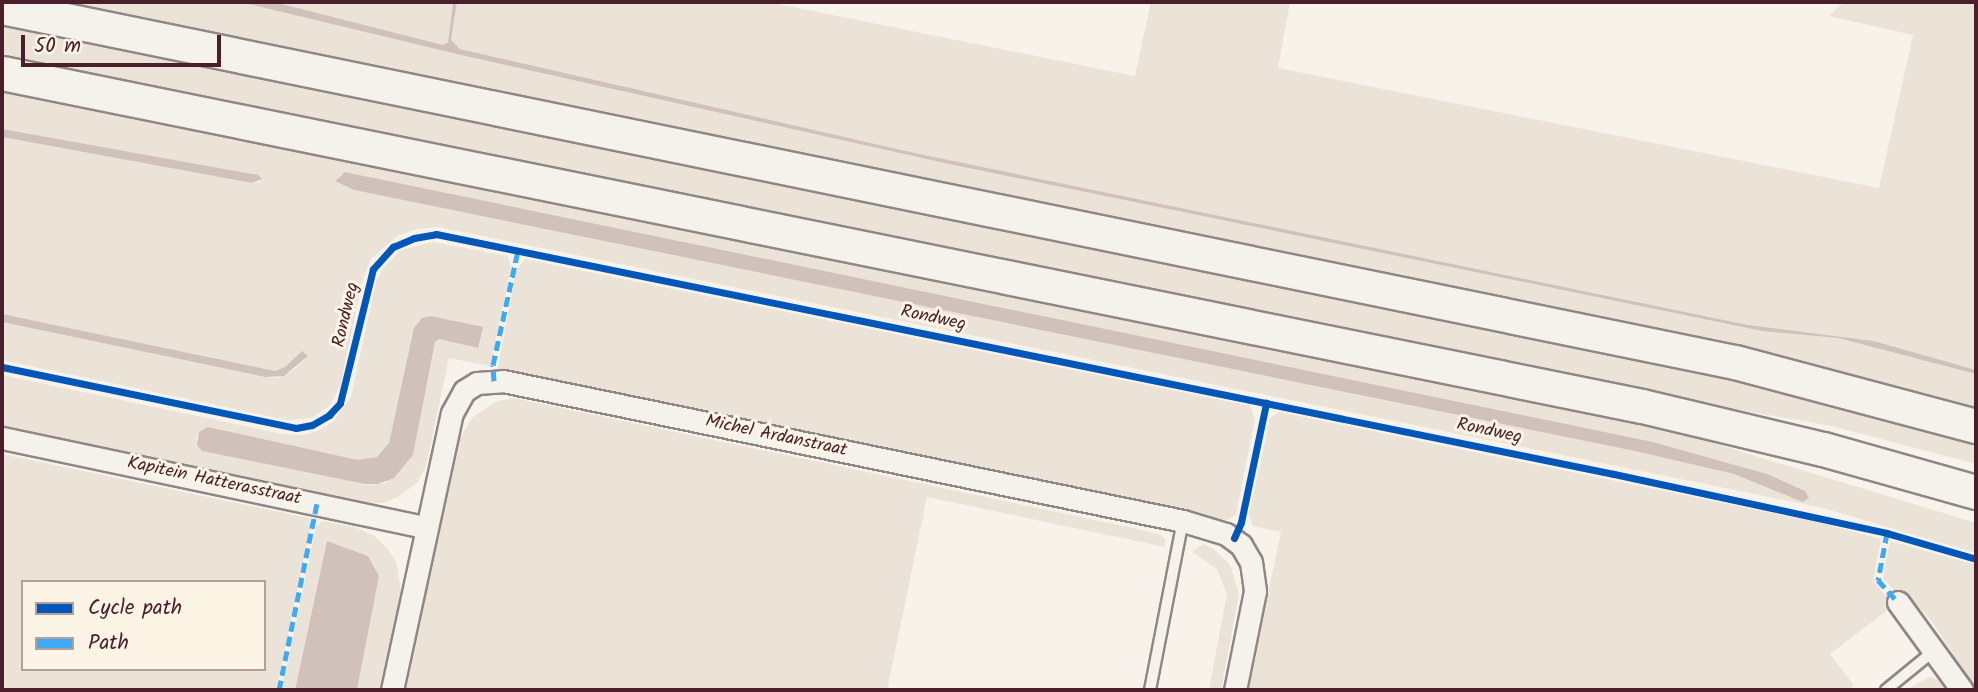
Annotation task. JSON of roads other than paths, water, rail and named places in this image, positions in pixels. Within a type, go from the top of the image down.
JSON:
[{"type":"main road","points":[[2,7],[1735,362],[1976,426]]},
{"type":"main road","points":[[2,73],[1642,406],[1823,449],[1976,492]]},
{"type":"street","name":"Michel Ardanstraat","points":[[392,690],[446,432],[464,391],[477,383],[503,381],[1184,521],[1234,538],[1251,562],[1255,591],[1235,690]]},
{"type":"street","name":"Kapitein Hatterasstraat","points":[[2,438],[426,527]]},
{"type":"street","points":[[1898,602],[1962,690]]},
{"type":"lane","points":[[1150,690],[1184,521]]},
{"type":"lane","points":[[1886,690],[1935,650]]}]
